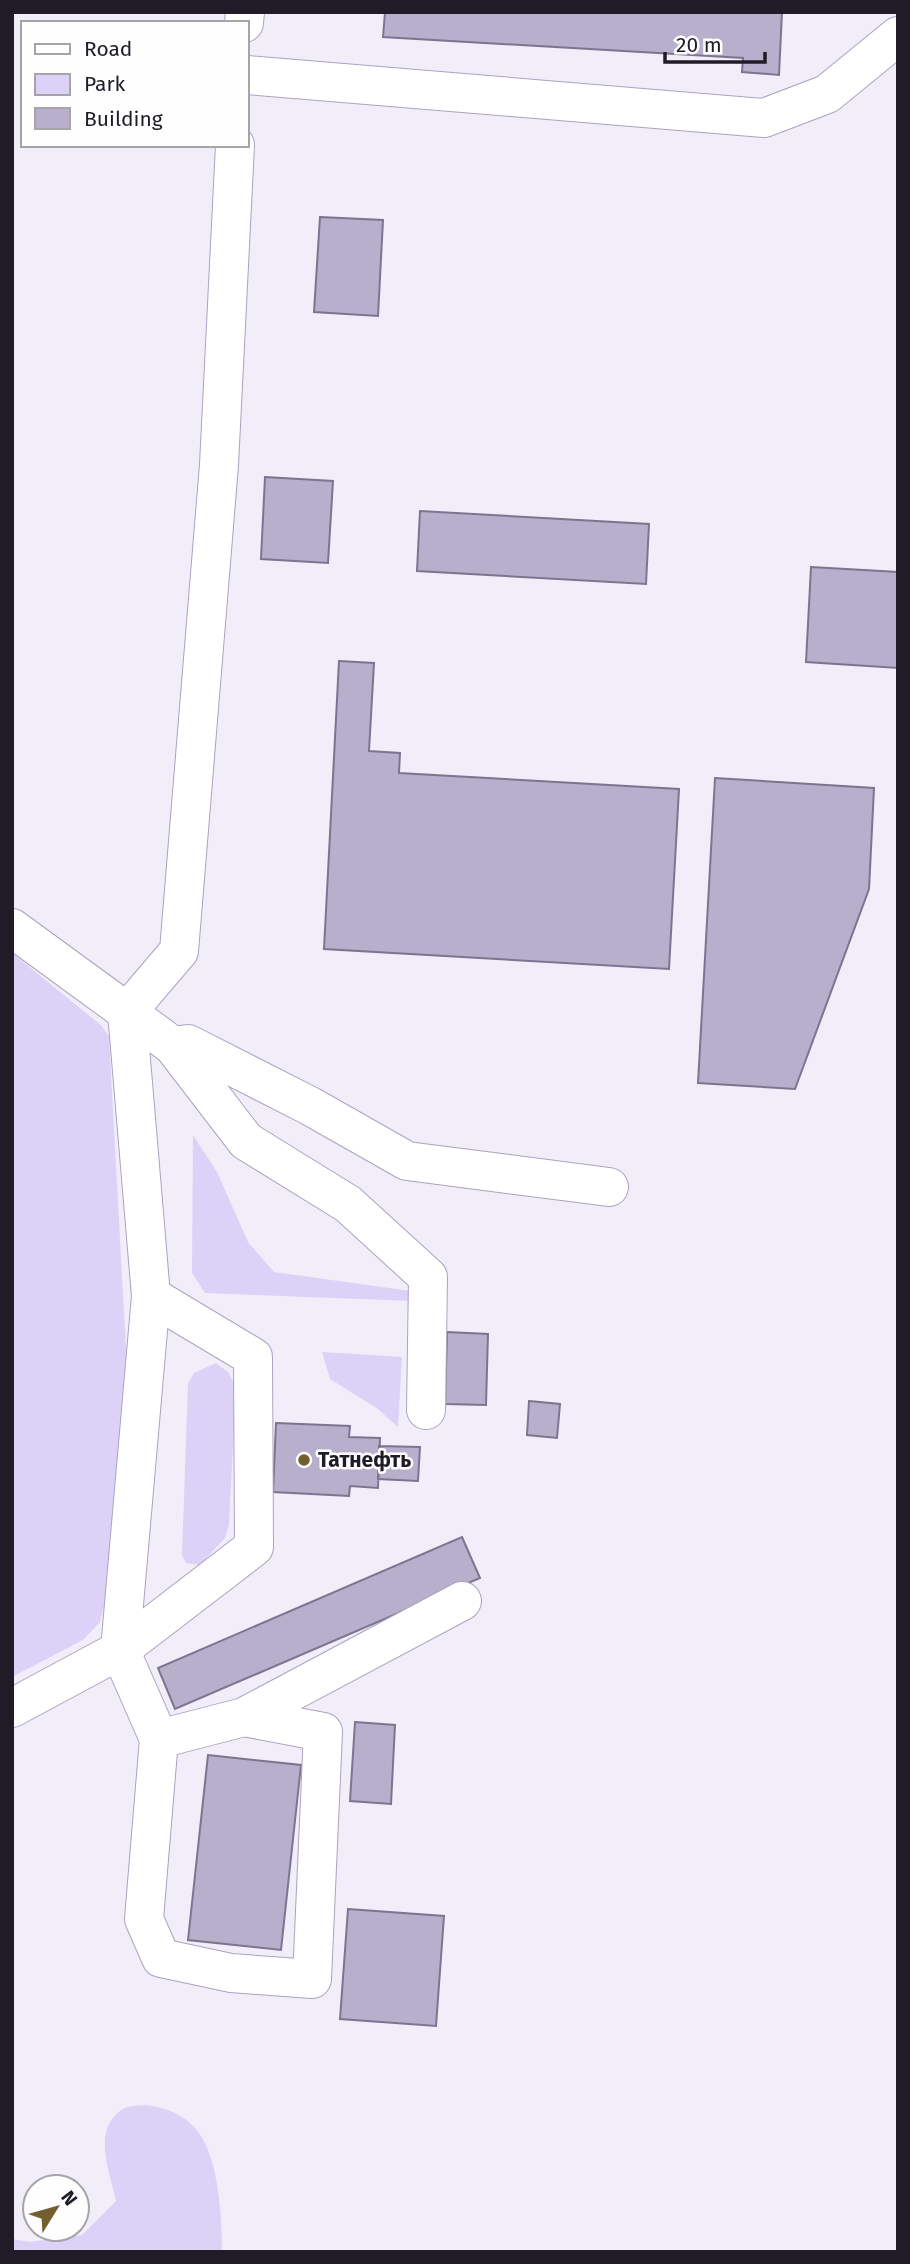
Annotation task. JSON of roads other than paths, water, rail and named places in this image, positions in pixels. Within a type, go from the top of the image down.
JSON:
[{"type":"lane","points":[[248,75],[764,118],[827,94],[898,36]]},
{"type":"lane","points":[[235,147],[219,465],[179,951],[127,1012],[151,1296],[120,1650],[159,1739],[144,1919],[161,1958],[231,1973],[312,1979],[323,1732],[244,1717]]},
{"type":"lane","points":[[12,928],[173,1046],[246,1141],[348,1204],[428,1277],[426,1410]]},
{"type":"lane","points":[[173,1046],[188,1044],[310,1106],[407,1161],[609,1188]]},
{"type":"lane","points":[[12,1708],[120,1650],[254,1547],[253,1357],[151,1296]]},
{"type":"lane","points":[[159,1739],[244,1717],[462,1601]]},
{"type":"place","name":"Татнефть","points":[[304,1460]]}]
